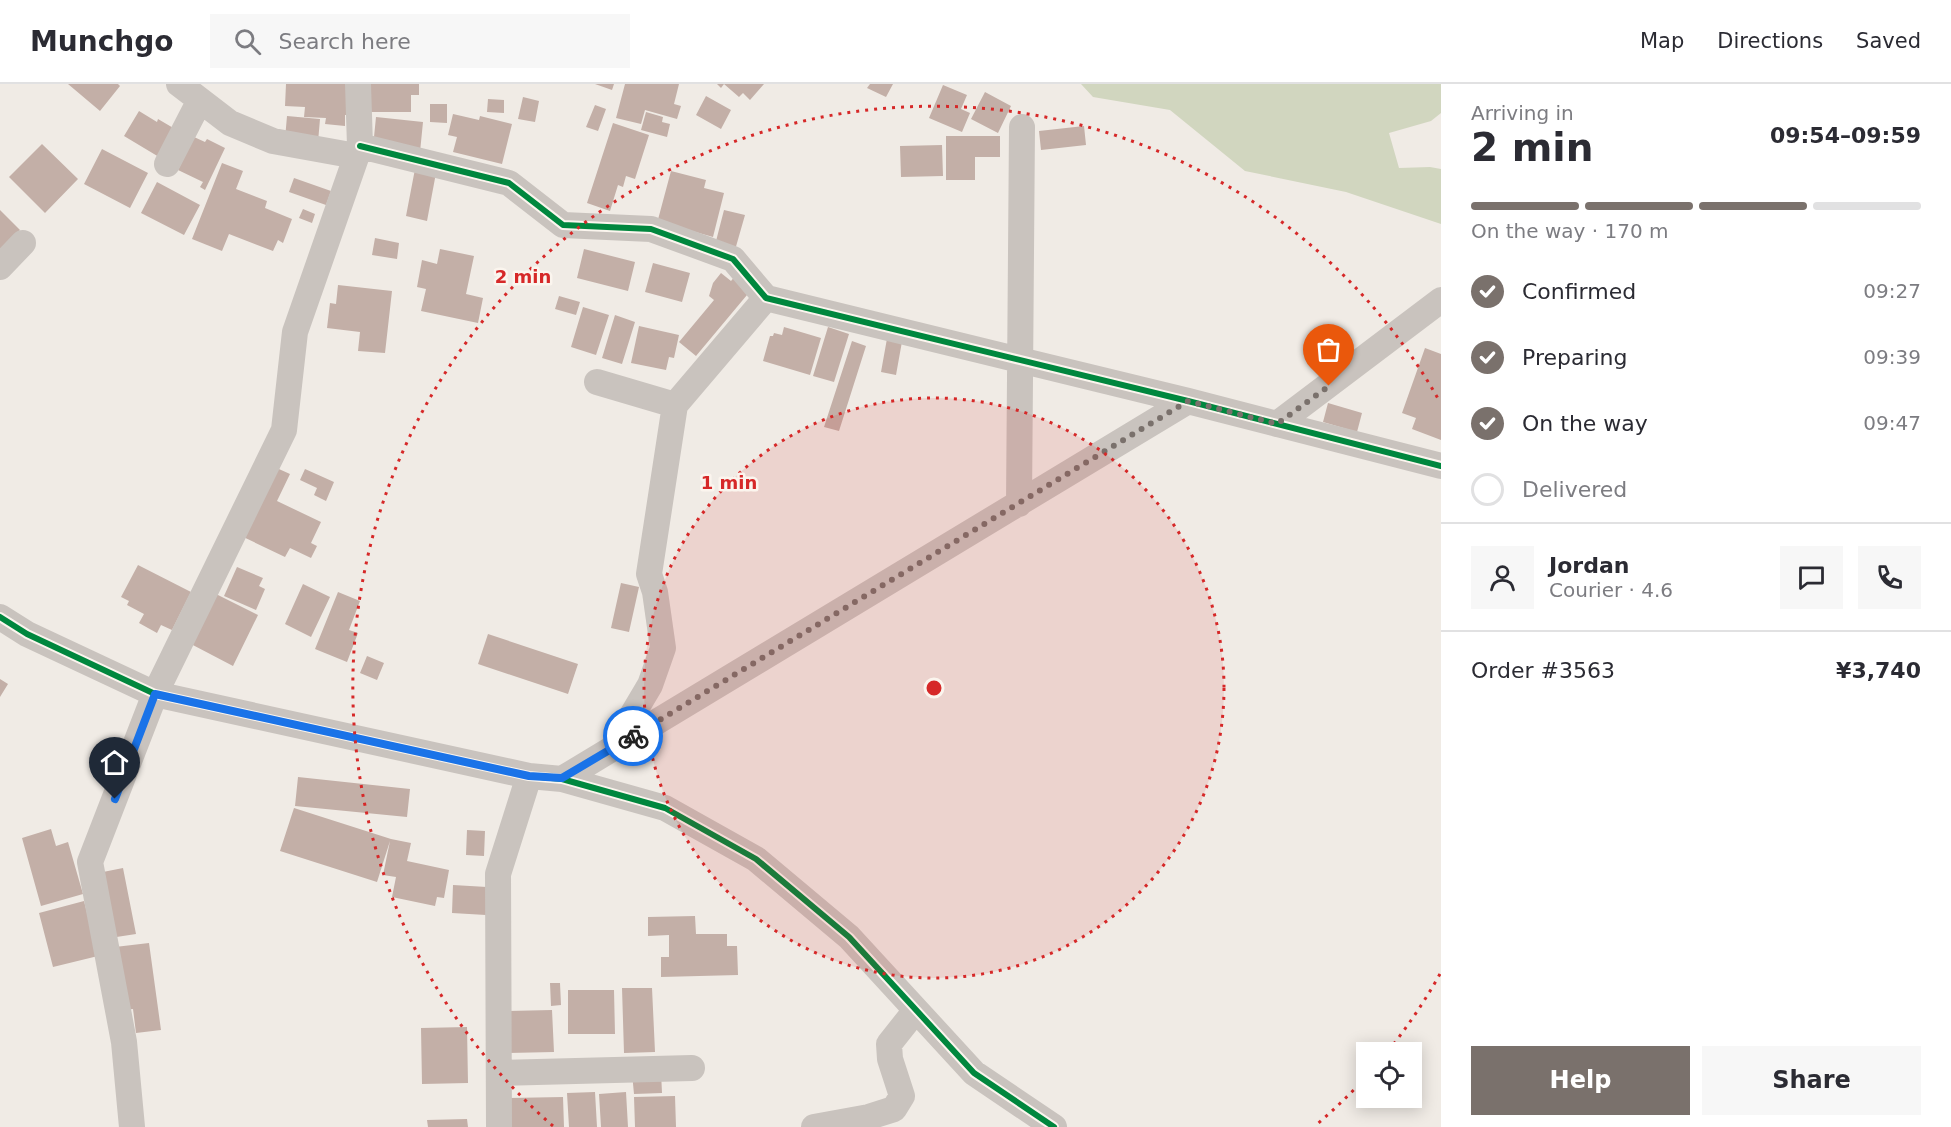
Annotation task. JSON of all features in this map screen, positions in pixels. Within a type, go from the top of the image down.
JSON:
[{"type":"street","points":[[179,84],[230,123],[273,141],[358,151],[509,183],[563,225],[651,229],[733,259],[766,298],[1188,401],[1441,466]]},
{"type":"street","points":[[132,1127],[124,1042],[90,862],[155,694],[284,430],[295,332],[358,151],[358,84]]},
{"type":"street","points":[[167,164],[200,100]]},
{"type":"street","points":[[1019,504],[1022,127]]},
{"type":"street","points":[[0,267],[23,243]]},
{"type":"street","points":[[614,747],[650,685],[663,648],[655,592],[649,574],[675,405],[766,298]]},
{"type":"street","points":[[1277,424],[1441,300]]},
{"type":"street","points":[[597,382],[675,405]]},
{"type":"street","points":[[562,778],[1188,401]]},
{"type":"street","points":[[0,617],[27,634],[155,694],[529,776],[562,778],[665,808],[756,859],[849,937],[974,1073],[1054,1127]]},
{"type":"street","points":[[499,1127],[498,874],[529,776]]},
{"type":"street","points":[[814,1127],[870,1117],[894,1108],[902,1096],[890,1059],[889,1044],[916,1010]]},
{"type":"street","points":[[499,1074],[692,1068]]},
{"type":"green space","points":[[1081,84],[1441,84],[1441,113],[1431,121],[1389,133],[1399,168],[1441,169],[1441,224],[1346,192],[1245,171],[1170,110],[1093,97]]},
{"type":"building","points":[[68,84],[118,84],[120,86],[100,111]]},
{"type":"building","points":[[286,84],[353,84],[352,115],[345,115],[345,126],[325,124],[326,118],[304,117],[305,107],[285,106]]},
{"type":"building","points":[[366,84],[419,84],[419,95],[411,95],[411,112],[365,112]]},
{"type":"building","points":[[595,84],[614,84],[612,90]]},
{"type":"building","points":[[625,84],[679,84],[674,104],[681,106],[677,119],[645,110],[641,124],[616,118]]},
{"type":"building","points":[[724,84],[764,84],[750,100],[743,93],[739,97]]},
{"type":"building","points":[[870,84],[893,84],[886,97],[867,88]]},
{"type":"building","points":[[943,85],[967,95],[961,109],[970,113],[962,132],[929,118]]},
{"type":"building","points":[[985,92],[1011,106],[998,133],[971,119]]},
{"type":"building","points":[[706,96],[731,110],[721,129],[696,115]]},
{"type":"building","points":[[523,97],[539,101],[535,122],[518,119]]},
{"type":"building","points":[[488,99],[504,100],[504,113],[487,112]]},
{"type":"building","points":[[430,104],[447,104],[447,123],[430,122]]},
{"type":"building","points":[[595,105],[606,109],[598,131],[586,127]]},
{"type":"building","points":[[139,111],[175,129],[159,157],[124,136]]},
{"type":"building","points":[[646,112],[663,117],[662,122],[670,124],[667,137],[641,130]]},
{"type":"building","points":[[453,114],[479,120],[480,116],[512,124],[502,164],[453,152],[457,137],[448,135]]},
{"type":"building","points":[[287,116],[320,119],[318,142],[285,139]]},
{"type":"building","points":[[376,117],[423,122],[420,152],[373,147]]},
{"type":"building","points":[[613,123],[649,135],[635,179],[626,176],[623,187],[618,185],[610,211],[587,203]]},
{"type":"building","points":[[1084,126],[1086,145],[1041,150],[1039,131]]},
{"type":"building","points":[[946,136],[1000,136],[1000,157],[975,157],[975,180],[946,180]]},
{"type":"building","points":[[194,137],[205,142],[207,139],[225,148],[205,190],[200,187],[203,182],[178,170]]},
{"type":"building","points":[[42,144],[78,179],[45,213],[9,177]]},
{"type":"building","points":[[942,145],[943,176],[901,177],[900,146]]},
{"type":"building","points":[[102,149],[148,173],[130,208],[84,184]]},
{"type":"building","points":[[222,163],[243,171],[236,189],[267,201],[265,208],[292,219],[283,243],[278,240],[273,251],[229,234],[222,251],[192,239]]},
{"type":"building","points":[[415,169],[436,173],[427,221],[406,216]]},
{"type":"building","points":[[671,171],[706,180],[704,188],[724,193],[713,237],[685,229],[656,227]]},
{"type":"building","points":[[294,178],[331,191],[326,205],[289,192]]},
{"type":"building","points":[[157,182],[200,205],[184,235],[141,213]]},
{"type":"building","points":[[303,209],[315,214],[312,223],[299,218]]},
{"type":"building","points":[[0,210],[20,230],[0,251]]},
{"type":"building","points":[[724,210],[745,215],[735,250],[715,245]]},
{"type":"building","points":[[375,238],[399,243],[397,259],[372,255]]},
{"type":"building","points":[[440,249],[474,256],[466,294],[483,298],[478,323],[421,311],[426,289],[417,287],[422,260],[437,264]]},
{"type":"building","points":[[584,249],[635,262],[628,291],[577,278]]},
{"type":"building","points":[[653,263],[690,273],[682,302],[645,292]]},
{"type":"building","points":[[721,273],[731,281],[736,275],[752,289],[696,356],[679,342],[714,300],[709,296],[713,283]]},
{"type":"building","points":[[338,285],[392,291],[385,353],[358,351],[360,332],[327,328],[330,303],[336,304]]},
{"type":"building","points":[[559,296],[580,302],[576,315],[555,309]]},
{"type":"building","points":[[583,307],[609,315],[596,355],[571,347]]},
{"type":"building","points":[[615,315],[635,322],[622,364],[602,358]]},
{"type":"building","points":[[639,326],[679,335],[674,358],[669,357],[666,370],[631,363]]},
{"type":"building","points":[[784,327],[821,338],[810,375],[763,361],[770,336],[774,333],[782,335]]},
{"type":"building","points":[[828,327],[849,334],[834,382],[813,376]]},
{"type":"building","points":[[888,333],[903,336],[896,375],[881,372]]},
{"type":"building","points":[[852,341],[866,346],[839,431],[824,427]]},
{"type":"building","points":[[1425,348],[1441,354],[1441,440],[1412,429],[1416,418],[1402,413]]},
{"type":"building","points":[[1328,403],[1362,413],[1357,432],[1323,422]]},
{"type":"building","points":[[270,465],[290,474],[277,501],[321,522],[311,543],[317,546],[311,558],[290,548],[285,557],[237,534]]},
{"type":"building","points":[[305,469],[334,482],[326,501],[314,495],[317,488],[300,480]]},
{"type":"building","points":[[138,565],[191,592],[172,630],[161,625],[157,633],[139,623],[144,614],[127,605],[129,601],[121,597]]},
{"type":"building","points":[[237,567],[263,578],[259,586],[265,589],[256,610],[224,596]]},
{"type":"building","points":[[621,583],[639,587],[629,632],[611,628]]},
{"type":"building","points":[[303,584],[330,597],[311,637],[285,624]]},
{"type":"building","points":[[338,592],[360,601],[349,630],[358,633],[347,662],[315,649]]},
{"type":"building","points":[[214,593],[258,615],[233,666],[189,643]]},
{"type":"building","points":[[488,634],[578,664],[568,694],[478,664]]},
{"type":"building","points":[[367,656],[384,663],[377,680],[360,673]]},
{"type":"building","points":[[0,679],[8,684],[0,697]]},
{"type":"building","points":[[298,777],[410,789],[407,817],[295,806]]},
{"type":"building","points":[[294,808],[391,839],[411,843],[407,861],[449,870],[444,898],[437,897],[435,906],[392,897],[396,877],[383,875],[390,841],[377,882],[280,851]]},
{"type":"building","points":[[51,829],[56,846],[68,842],[83,894],[41,906],[22,838]]},
{"type":"building","points":[[467,830],[485,831],[484,856],[466,855]]},
{"type":"building","points":[[123,868],[136,934],[110,938],[98,873]]},
{"type":"building","points":[[453,885],[487,887],[486,915],[452,913]]},
{"type":"building","points":[[84,901],[98,956],[53,967],[39,913]]},
{"type":"building","points":[[695,916],[696,934],[727,934],[727,946],[737,946],[738,975],[661,977],[661,957],[669,957],[669,935],[648,936],[648,917]]},
{"type":"building","points":[[149,943],[161,1030],[136,1033],[133,1009],[123,1010],[115,947]]},
{"type":"building","points":[[550,983],[560,983],[561,1005],[551,1006]]},
{"type":"building","points":[[622,988],[652,988],[655,1052],[624,1053]]},
{"type":"building","points":[[568,990],[614,990],[615,1034],[568,1034]]},
{"type":"building","points":[[552,1010],[554,1052],[506,1053],[505,1011]]},
{"type":"building","points":[[467,1027],[468,1083],[422,1084],[421,1028]]},
{"type":"building","points":[[661,1072],[662,1093],[634,1094],[632,1073]]},
{"type":"building","points":[[595,1092],[597,1127],[569,1127],[567,1093]]},
{"type":"building","points":[[626,1092],[628,1127],[601,1127],[599,1094]]},
{"type":"building","points":[[675,1096],[676,1127],[635,1127],[634,1097]]},
{"type":"building","points":[[563,1097],[564,1127],[510,1127],[509,1098]]},
{"type":"building","points":[[467,1119],[468,1127],[428,1127],[427,1120]]},
{"type":"cycle path","points":[[360,146],[509,183],[563,225],[651,229],[733,259],[766,298],[1188,401],[1441,466]]},
{"type":"cycle path","points":[[0,617],[27,634],[155,694],[529,776],[562,779],[665,808],[756,859],[849,937],[974,1073],[1054,1127]]},
{"type":"way so far","points":[[633,736],[1188,401],[1277,424],[1329,386]]},
{"type":"route","points":[[115,799],[155,694],[529,776],[562,778],[633,736]]}]
